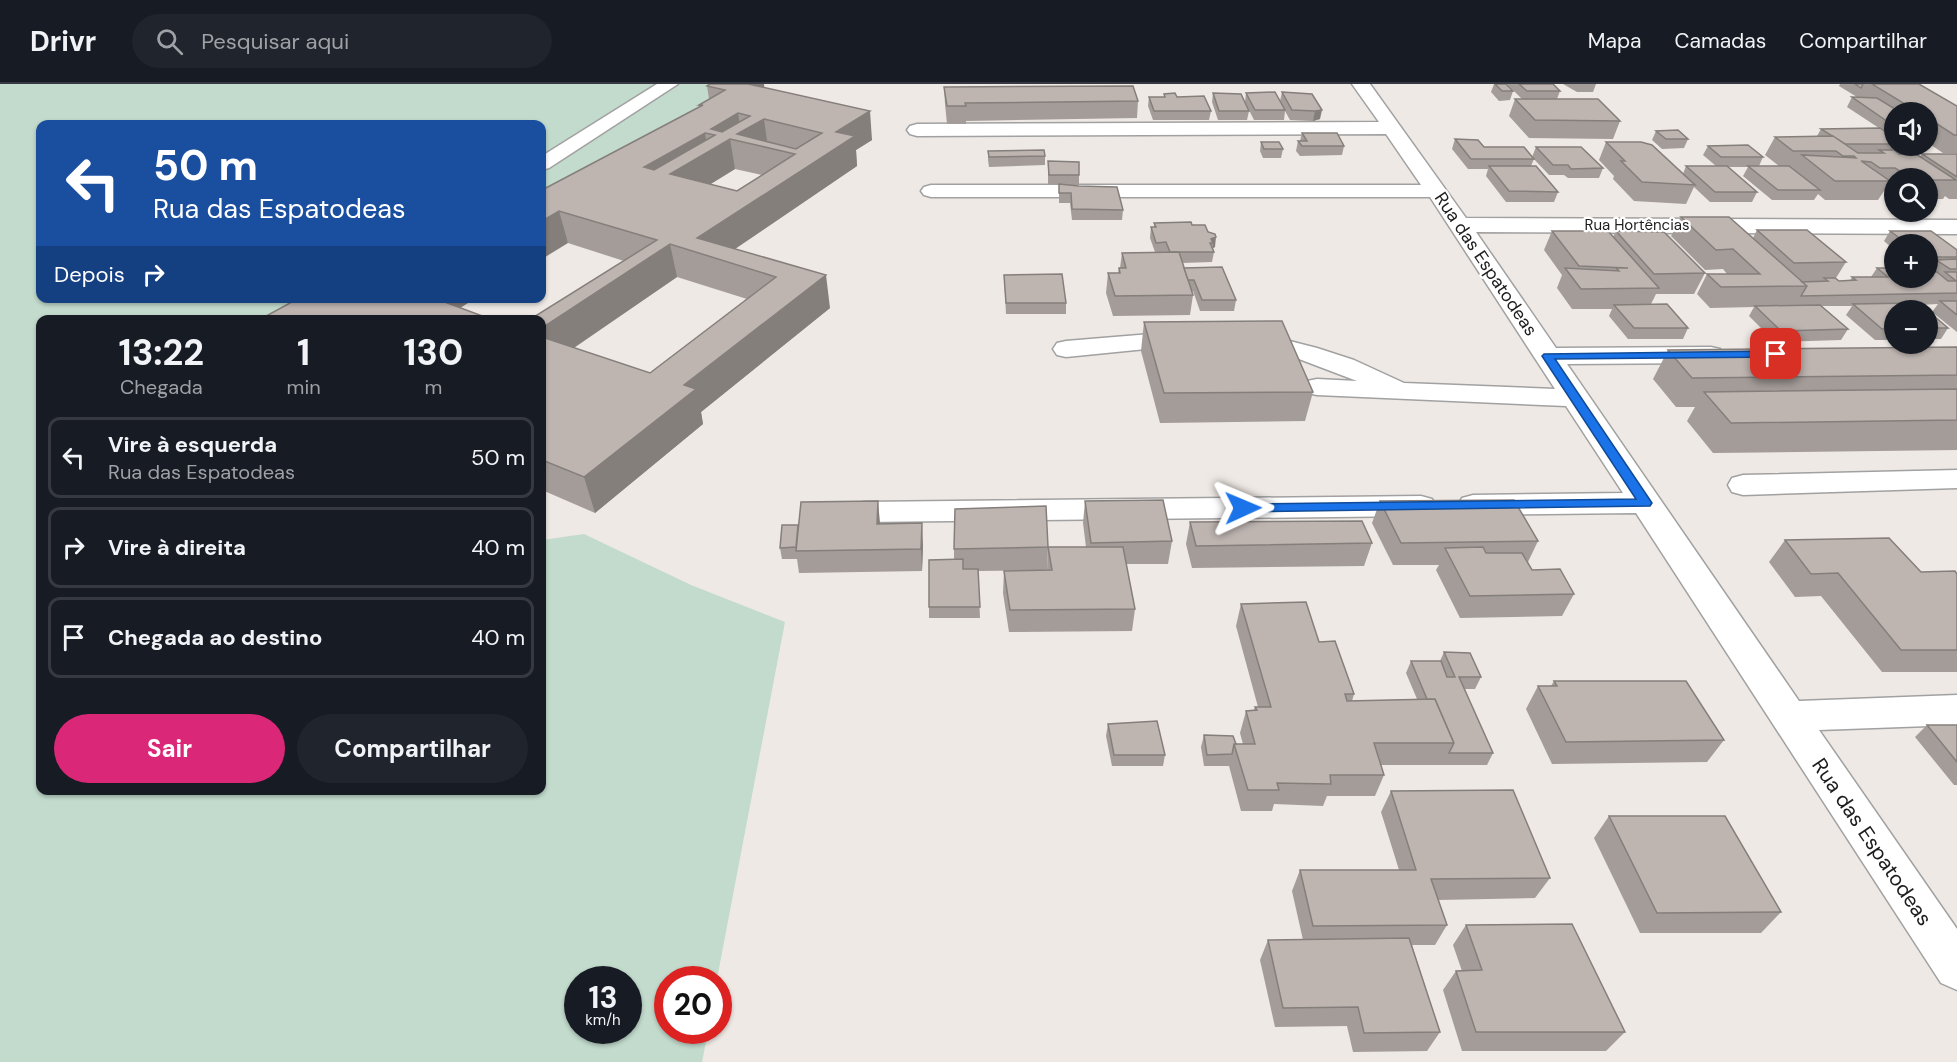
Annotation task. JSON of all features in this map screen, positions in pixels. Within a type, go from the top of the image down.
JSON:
[{"type":"street","points":[[546,161],[669,84]]},
{"type":"street","name":"Rua das Espatodeas","points":[[1361,84],[1460,225],[1957,968]]},
{"type":"street","points":[[917,130],[1392,128]]},
{"type":"street","points":[[931,191],[1436,191]]},
{"type":"street","name":"Rua Hortências","points":[[1460,225],[1957,227]]},
{"type":"street","points":[[1066,349],[1220,338],[1266,343],[1316,354],[1362,372],[1398,390]]},
{"type":"street","points":[[1547,356],[1734,355]]},
{"type":"street","points":[[1317,387],[1575,398]]},
{"type":"street","points":[[1743,485],[1957,479]]},
{"type":"street","points":[[864,512],[1645,503]]},
{"type":"street","points":[[1787,717],[1957,710]]},
{"type":"green space","points":[[0,84],[747,84],[546,194],[546,120],[36,120],[36,303],[354,303],[331,315],[36,315],[36,795],[546,795],[546,539],[584,534],[691,585],[785,622],[719,966],[654,966],[654,1044],[705,1044],[702,1062],[0,1062]]},
{"type":"building","points":[[710,84],[748,84],[870,111],[836,132],[855,136],[697,238],[826,275],[684,385],[696,389],[584,477],[546,462],[546,338],[650,373],[776,277],[670,244],[546,325],[546,315],[537,315],[657,240],[559,211],[546,219],[546,188],[703,105],[699,105],[725,90],[707,86]],"holes":[[[738,113],[750,116],[722,132],[711,129]],[[764,119],[822,133],[796,149],[737,134]],[[705,133],[715,135],[654,170],[644,167]],[[730,139],[795,154],[737,191],[670,174]]]},
{"type":"building","points":[[1495,84],[1506,84],[1513,91],[1502,91]]},
{"type":"building","points":[[1519,84],[1553,84],[1560,91],[1527,91]]},
{"type":"building","points":[[1872,84],[1919,84],[1957,106],[1957,135],[1938,125],[1938,102],[1902,102]]},
{"type":"building","points":[[1133,86],[1138,101],[965,103],[966,106],[947,106],[944,87]]},
{"type":"building","points":[[1275,92],[1285,110],[1255,110],[1246,93]]},
{"type":"building","points":[[1282,92],[1312,94],[1322,110],[1292,110]]},
{"type":"building","points":[[1175,93],[1177,97],[1204,96],[1211,111],[1154,111],[1149,97],[1165,97],[1164,94]]},
{"type":"building","points":[[1213,93],[1241,94],[1249,111],[1219,111]]},
{"type":"building","points":[[1852,97],[1877,98],[1884,102],[1884,119]]},
{"type":"building","points":[[1515,99],[1598,99],[1620,121],[1535,120]]},
{"type":"building","points":[[1880,128],[1884,131],[1884,144],[1845,144],[1821,129]]},
{"type":"building","points":[[1678,130],[1688,139],[1666,139],[1656,131]]},
{"type":"building","points":[[1302,133],[1337,133],[1344,146],[1302,146],[1298,141],[1307,141]]},
{"type":"building","points":[[1833,136],[1858,153],[1919,156],[1938,168],[1880,168],[1871,162],[1861,161],[1884,177],[1884,181],[1835,181],[1802,155],[1856,158],[1854,156],[1843,156],[1836,151],[1793,151],[1775,137]]},
{"type":"building","points":[[1455,139],[1478,140],[1484,147],[1524,147],[1534,159],[1471,159]]},
{"type":"building","points":[[1261,142],[1279,142],[1283,149],[1264,149]]},
{"type":"building","points":[[1606,142],[1641,142],[1652,145],[1695,185],[1642,182]]},
{"type":"building","points":[[1748,145],[1763,157],[1721,157],[1708,146]]},
{"type":"building","points":[[1536,147],[1581,147],[1603,168],[1571,169],[1568,165],[1553,165]]},
{"type":"building","points":[[1044,150],[1045,156],[989,157],[988,151]]},
{"type":"building","points":[[1957,154],[1957,177],[1925,156]]},
{"type":"building","points":[[1048,161],[1079,162],[1079,175],[1049,175]]},
{"type":"building","points":[[1489,166],[1536,166],[1558,192],[1509,191]]},
{"type":"building","points":[[1686,166],[1727,166],[1757,192],[1715,192]]},
{"type":"building","points":[[1748,166],[1789,166],[1820,190],[1778,190]]},
{"type":"building","points":[[1938,168],[1956,180],[1938,180]]},
{"type":"building","points":[[1059,184],[1117,187],[1123,210],[1072,209],[1071,193],[1059,193]]},
{"type":"building","points":[[1681,217],[1729,217],[1807,286],[1721,287],[1707,274],[1760,274],[1733,249],[1716,250]]},
{"type":"building","points":[[1191,222],[1192,225],[1205,225],[1208,232],[1215,234],[1216,237],[1211,239],[1213,243],[1210,243],[1214,252],[1170,252],[1166,242],[1156,243],[1151,227],[1156,227],[1154,223]]},
{"type":"building","points":[[1757,230],[1807,230],[1846,262],[1794,263]]},
{"type":"building","points":[[1552,231],[1608,231],[1659,288],[1581,289],[1565,268],[1619,271],[1616,268],[1628,268],[1579,266]]},
{"type":"building","points":[[1616,231],[1664,232],[1705,273],[1654,274]]},
{"type":"building","points":[[1890,231],[1931,231],[1935,234],[1894,234]]},
{"type":"building","points":[[1938,236],[1957,250],[1957,257],[1938,257]]},
{"type":"building","points":[[1179,252],[1193,295],[1115,296],[1108,273],[1120,273],[1119,268],[1126,268],[1122,253]]},
{"type":"building","points":[[1957,259],[1957,269],[1950,269],[1938,260]]},
{"type":"building","points":[[1222,267],[1236,300],[1202,300],[1194,280],[1188,280],[1184,268]]},
{"type":"building","points":[[1945,272],[1957,272],[1957,293],[1801,296],[1807,286],[1802,282],[1828,281],[1824,278],[1835,278],[1839,281],[1856,280],[1852,277],[1884,277],[1884,288],[1938,288],[1938,273],[1948,281],[1956,281]]},
{"type":"building","points":[[1062,274],[1066,303],[1006,303],[1004,275]]},
{"type":"building","points":[[1940,301],[1957,301],[1957,315]]},
{"type":"building","points":[[290,303],[447,303],[480,315],[268,315]]},
{"type":"building","points":[[1667,304],[1688,328],[1634,328],[1614,305]]},
{"type":"building","points":[[1853,304],[1884,304],[1884,329],[1882,329]]},
{"type":"building","points":[[1820,305],[1848,329],[1781,331],[1755,306]]},
{"type":"building","points":[[1938,320],[1948,328],[1938,328]]},
{"type":"building","points":[[1282,321],[1313,392],[1164,393],[1144,322]]},
{"type":"building","points":[[1938,347],[1957,347],[1957,375],[1692,378],[1668,350],[1884,348],[1884,354],[1938,354]]},
{"type":"building","points":[[1957,389],[1957,420],[1731,423],[1704,392]]},
{"type":"building","points":[[1163,500],[1172,541],[1091,543],[1085,501]]},
{"type":"building","points":[[1514,500],[1538,541],[1401,543],[1380,501]]},
{"type":"building","points":[[878,501],[877,524],[922,523],[921,549],[796,551],[801,502]]},
{"type":"building","points":[[1046,506],[1048,547],[954,549],[955,509]]},
{"type":"building","points":[[1362,521],[1372,543],[1196,546],[1190,522]]},
{"type":"building","points":[[782,525],[798,525],[796,547],[780,548]]},
{"type":"building","points":[[1889,538],[1921,572],[1955,571],[1957,574],[1957,650],[1901,650],[1838,573],[1811,574],[1785,540]]},
{"type":"building","points":[[1048,547],[1123,547],[1135,609],[1010,610],[1004,571],[1052,570]]},
{"type":"building","points":[[1483,547],[1486,553],[1522,553],[1532,570],[1560,569],[1574,594],[1470,596],[1445,548]]},
{"type":"building","points":[[963,559],[963,569],[978,569],[980,607],[929,607],[929,560]]},
{"type":"building","points":[[1306,602],[1319,642],[1335,641],[1354,694],[1345,694],[1347,701],[1435,699],[1454,743],[1374,743],[1384,775],[1330,775],[1331,784],[1277,783],[1279,790],[1248,790],[1234,744],[1255,744],[1246,711],[1257,710],[1255,707],[1271,707],[1241,604]]},
{"type":"building","points":[[1444,652],[1470,653],[1481,677],[1459,677],[1493,753],[1449,753],[1454,743],[1435,699],[1427,699],[1411,661],[1441,661],[1447,677],[1455,677]]},
{"type":"building","points":[[1554,681],[1686,681],[1724,740],[1566,742],[1538,686],[1557,686]]},
{"type":"building","points":[[1157,721],[1165,755],[1114,755],[1108,724]]},
{"type":"building","points":[[1927,725],[1957,725],[1957,762]]},
{"type":"building","points":[[1204,735],[1233,736],[1236,744],[1234,744],[1232,754],[1207,755]]},
{"type":"building","points":[[1513,790],[1550,878],[1431,879],[1447,925],[1313,926],[1300,870],[1416,870],[1391,791]]},
{"type":"building","points":[[1609,816],[1725,816],[1781,912],[1657,913]]},
{"type":"building","points":[[1572,924],[1625,1032],[1476,1032],[1456,971],[1482,970],[1466,925]]},
{"type":"building","points":[[1409,938],[1440,1032],[1364,1033],[1358,1007],[1283,1008],[1268,940]]},
{"type":"route","points":[[1243,508],[1645,503],[1547,356],[1776,354]]}]
